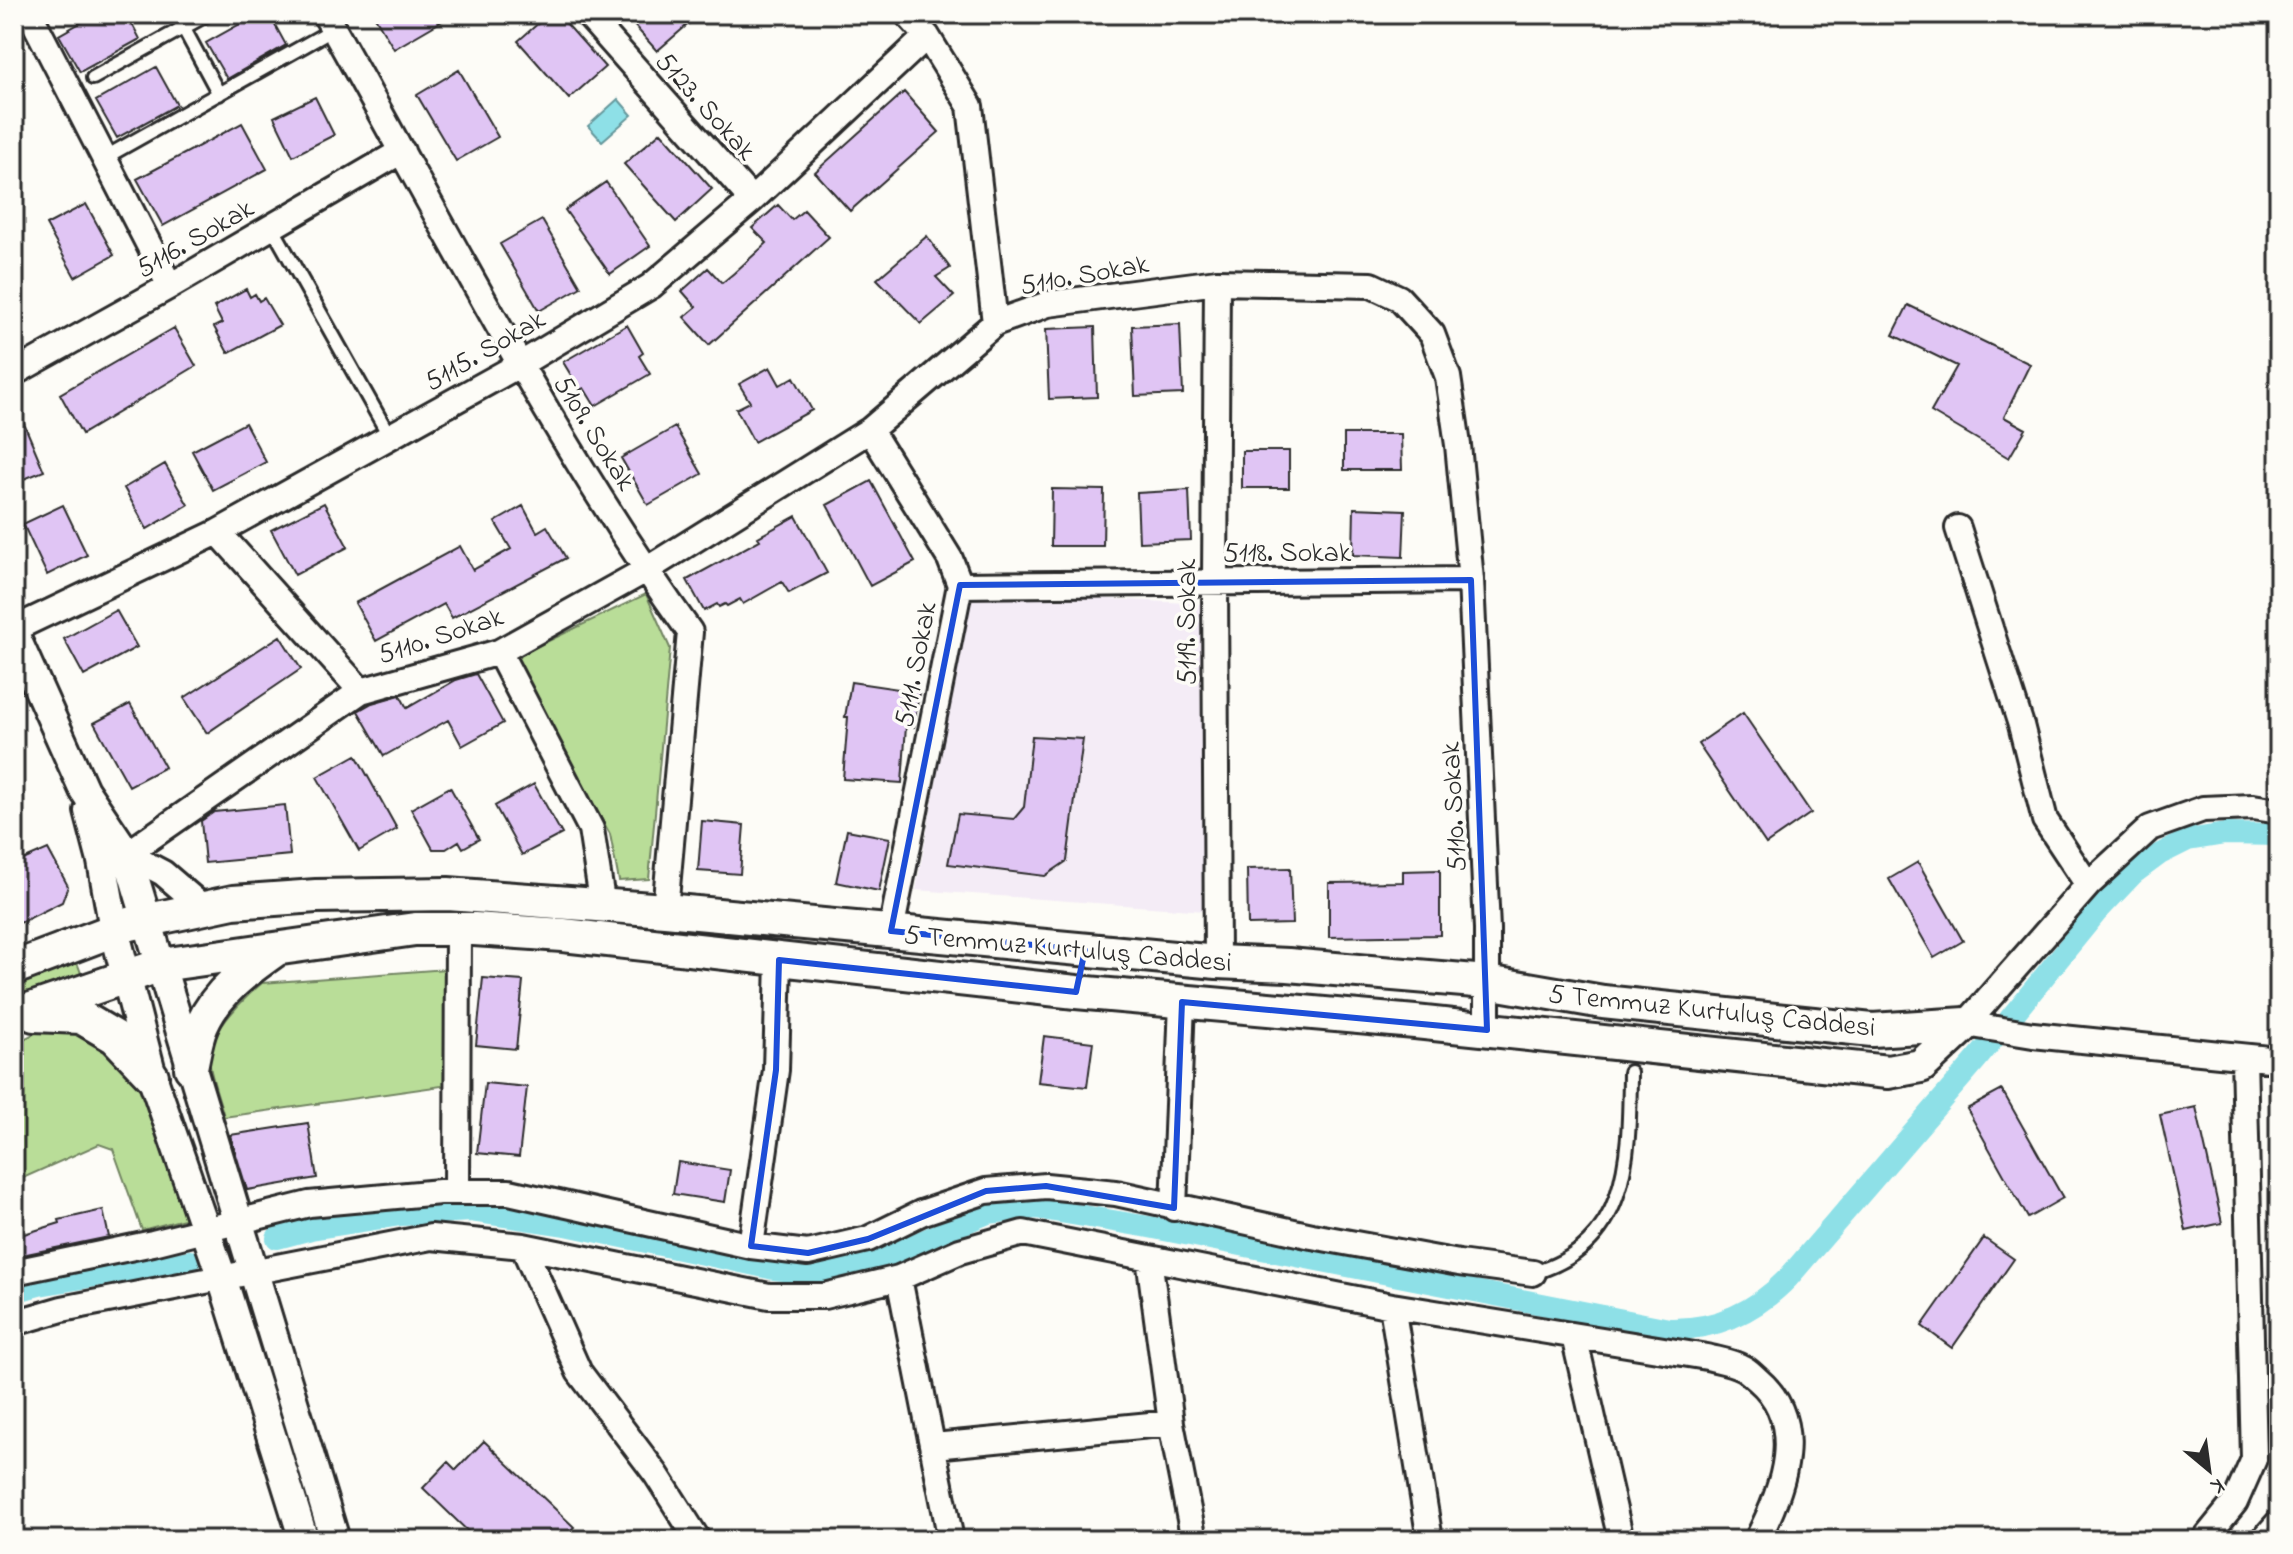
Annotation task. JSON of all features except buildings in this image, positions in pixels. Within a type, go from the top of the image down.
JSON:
[{"type":"main road","name":"5 Temmuz Kurtuluş Caddesi","points":[[14,968],[114,929],[233,902],[316,896],[448,894],[665,910],[1217,962],[1487,982],[1603,1002],[1872,1030],[1966,1024]]},
{"type":"main road","name":"5 Temmuz Kurtuluş Caddesi","points":[[15,1015],[161,965],[415,929],[458,929],[563,935],[1076,992],[1487,1030],[1888,1072],[1921,1066],[1966,1024]]},
{"type":"main road","points":[[191,1068],[201,1026],[223,993],[244,972],[280,947]]},
{"type":"main road","points":[[1076,992],[1085,950]]},
{"type":"main road","points":[[15,1015],[81,1017],[115,1037],[152,1076]]},
{"type":"street","name":"5123. Sokak","points":[[587,14],[752,200]]},
{"type":"street","points":[[907,14],[927,36],[970,106],[995,323]]},
{"type":"street","points":[[25,20],[104,158],[170,286]]},
{"type":"street","name":"5109. Sokak","points":[[330,22],[519,365],[646,570],[690,632],[665,910]]},
{"type":"street","name":"5115. Sokak","points":[[14,632],[218,532],[519,365],[651,286],[752,200],[927,36]]},
{"type":"street","name":"5116. Sokak","points":[[14,373],[402,151]]},
{"type":"street","name":"5110. Sokak","points":[[131,850],[361,691],[499,652],[646,570],[870,430],[995,323],[1048,304],[1217,282],[1371,285],[1399,298],[1432,334],[1448,377],[1471,580],[1487,929],[1487,1030]]},
{"type":"street","name":"5119. Sokak","points":[[1217,282],[1217,962]]},
{"type":"street","name":"5111. Sokak","points":[[870,430],[950,559],[960,585],[891,931]]},
{"type":"street","points":[[1958,528],[2021,725],[2045,820],[2088,885]]},
{"type":"street","points":[[218,532],[361,691]]},
{"type":"street","name":"5118. Sokak","points":[[960,585],[1471,580]]},
{"type":"street","points":[[14,632],[84,790],[102,861],[114,929],[152,1076],[222,1278],[304,1540]]},
{"type":"street","points":[[499,652],[591,829],[603,907]]},
{"type":"street","points":[[84,790],[131,850],[205,909]]},
{"type":"street","points":[[1966,1024],[2088,885],[2150,828],[2203,809],[2253,807],[2279,811]]},
{"type":"street","points":[[131,850],[191,1068],[335,1540]]},
{"type":"street","points":[[457,1192],[458,929]]},
{"type":"street","points":[[751,1246],[776,1070],[779,960]]},
{"type":"street","points":[[1174,1208],[1182,1002]]},
{"type":"street","points":[[1966,1024],[2033,1035],[2279,1060]]},
{"type":"street","points":[[2204,1540],[2235,1502],[2254,1459],[2244,1057]]},
{"type":"street","points":[[14,1272],[309,1204],[457,1192],[509,1192],[751,1246],[808,1253],[868,1239],[921,1213],[986,1191],[1046,1186],[1116,1193],[1312,1236],[1533,1273]]},
{"type":"street","points":[[14,1323],[62,1309],[431,1237],[523,1246],[769,1296],[824,1296],[899,1278],[960,1251],[1023,1233],[1392,1306],[1707,1357],[1744,1368],[1767,1387],[1782,1410],[1788,1444],[1784,1476],[1772,1513],[1757,1540]]},
{"type":"street","points":[[523,1246],[579,1372],[656,1474],[698,1540]]},
{"type":"street","points":[[1149,1258],[1171,1423],[1194,1540]]},
{"type":"street","points":[[899,1278],[951,1540]]},
{"type":"street","points":[[1392,1306],[1430,1540]]},
{"type":"street","points":[[1574,1336],[1621,1540]]},
{"type":"street","points":[[934,1446],[1171,1423]]},
{"type":"street","points":[[2263,1540],[2279,1522]]},
{"type":"lane","points":[[176,14],[219,94]]},
{"type":"lane","points":[[93,78],[208,14]]},
{"type":"lane","points":[[104,158],[219,94],[330,22]]},
{"type":"lane","points":[[272,227],[390,437]]},
{"type":"lane","points":[[1533,1273],[1557,1265],[1584,1249],[1606,1222],[1616,1201],[1627,1159],[1630,1072]]},
{"type":"highlighted area","points":[[1471,580],[1487,1030],[1182,1002],[1174,1208],[1046,1186],[986,1191],[868,1239],[808,1253],[751,1246],[776,1070],[779,960],[1076,992],[1085,950],[891,931],[960,585]]},
{"type":"shaded area","points":[[971,592],[1207,604],[1205,911],[916,890]]},
{"type":"green space","points":[[646,594],[670,648],[649,879],[619,881],[610,834],[513,658]]},
{"type":"green space","points":[[73,952],[81,973],[14,1007],[14,984]]},
{"type":"green space","points":[[446,969],[449,1085],[224,1117],[209,1055],[223,1025],[262,983]]},
{"type":"green space","points":[[51,1025],[77,1029],[115,1056],[142,1090],[188,1218],[142,1230],[113,1149],[99,1144],[14,1182],[14,1044]]},
{"type":"water","points":[[618,99],[632,115],[602,141],[588,126]]},
{"type":"waterway","points":[[277,1238],[311,1229],[401,1215],[471,1211],[566,1225],[774,1269],[817,1273],[883,1258],[988,1213],[1036,1208],[1149,1227],[1669,1329],[1703,1326],[1749,1309],[1788,1278],[1977,1059],[2096,913],[2133,874],[2160,854],[2188,840],[2225,834],[2279,835]]},
{"type":"waterway","points":[[14,1292],[39,1285],[190,1261]]}]
